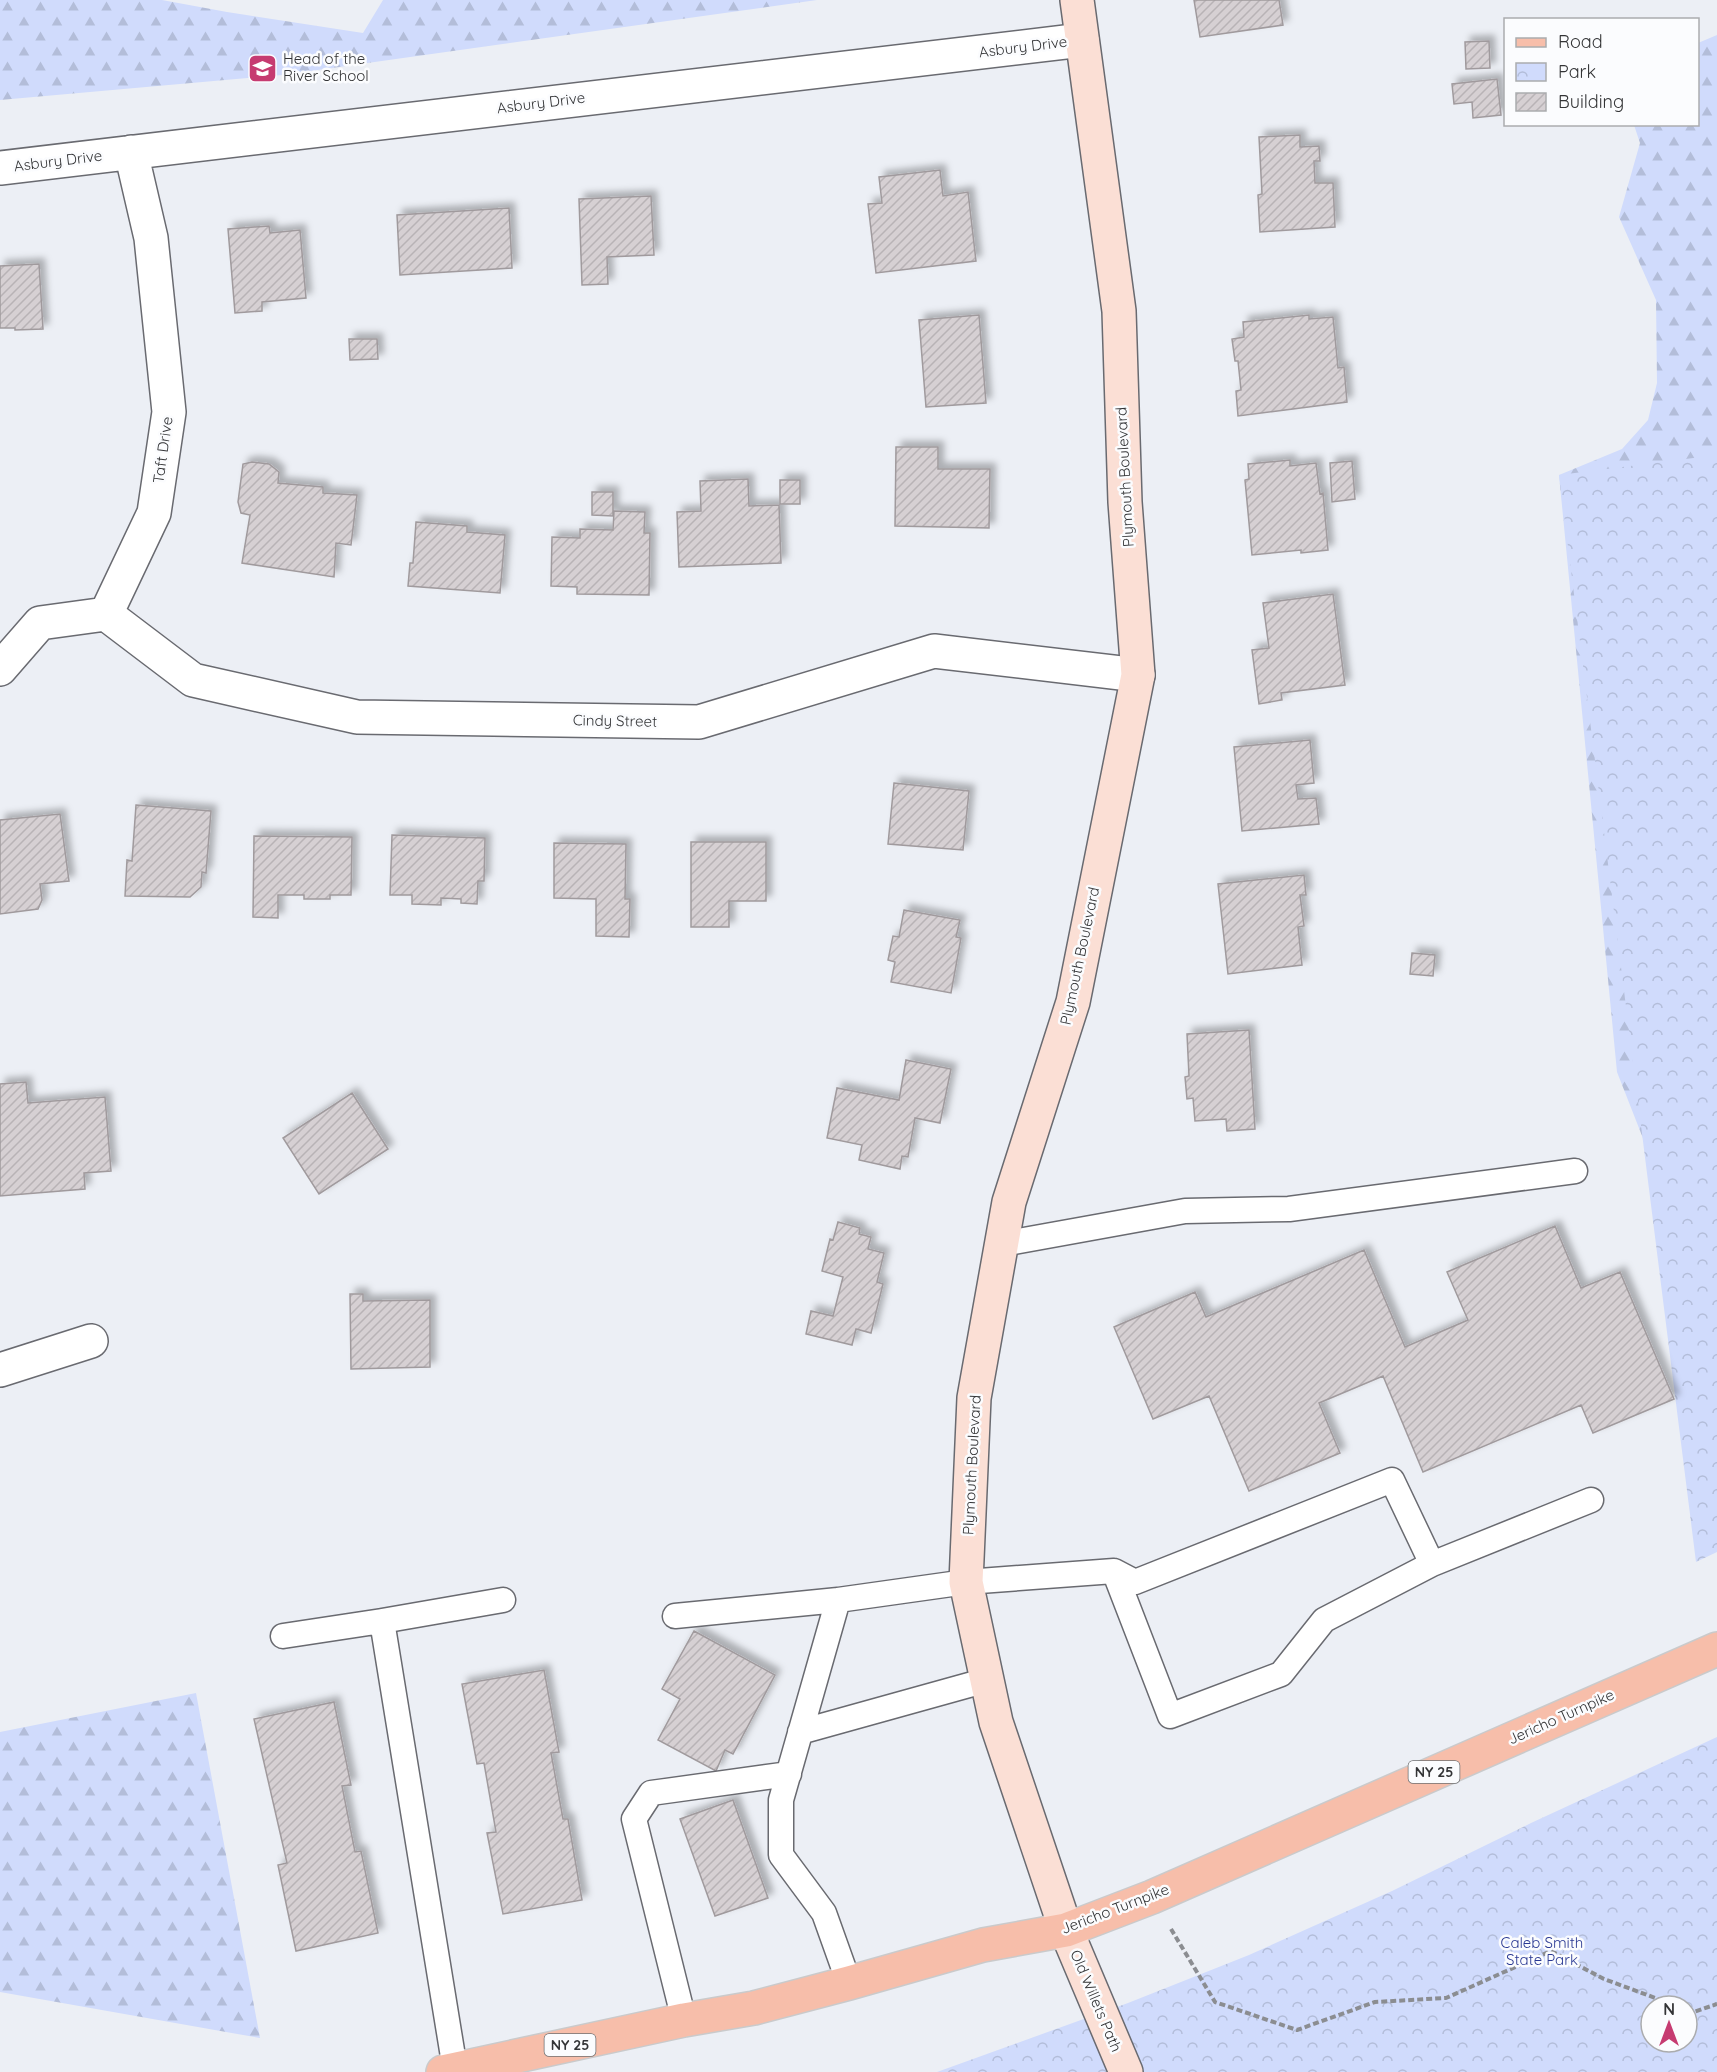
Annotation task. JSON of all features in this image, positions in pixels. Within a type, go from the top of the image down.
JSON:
[{"type":"main road","name":"Plymouth Boulevard","points":[[1065,1930],[996,1722],[966,1582],[974,1398],[1009,1202],[1073,1002],[1137,675],[1125,501],[1119,311],[1077,0]]},
{"type":"main road","name":"Jericho Turnpike","points":[[449,2071],[684,2020],[754,2008],[983,1945],[1065,1930],[1152,1897],[1717,1649]]},
{"type":"main road","name":"Old Willets Path","points":[[1065,1930],[1126,2072]]},
{"type":"street","name":"Asbury Drive","points":[[0,168],[1082,40]]},
{"type":"street","name":"Taft Drive","points":[[106,614],[154,513],[169,411],[151,238],[131,152]]},
{"type":"street","name":"Cindy Street","points":[[106,614],[193,680],[357,717],[699,722],[934,651],[1137,675]]},
{"type":"street","points":[[0,669],[40,623],[106,614]]},
{"type":"street","points":[[0,1370],[92,1341]]},
{"type":"lane","points":[[1002,1244],[1185,1210],[1289,1209],[1575,1171]]},
{"type":"lane","points":[[675,1616],[838,1600],[966,1582],[1113,1571],[1135,1582],[1392,1480],[1432,1564]]},
{"type":"lane","points":[[1113,1571],[1170,1716],[1281,1674],[1324,1620],[1432,1564],[1591,1500]]},
{"type":"lane","points":[[283,1636],[503,1600]]},
{"type":"lane","points":[[838,1600],[781,1800],[781,1855],[825,1913],[849,1983]]},
{"type":"lane","points":[[382,1621],[449,2071]]},
{"type":"lane","points":[[801,1732],[987,1680]]},
{"type":"lane","points":[[684,2020],[634,1819],[651,1793],[789,1774]]},
{"type":"path","points":[[1152,1897],[1215,2002],[1297,2030],[1375,2002],[1446,1998],[1551,1951],[1604,1979],[1645,1994]]},
{"type":"path","points":[[1699,2010],[1717,2004]]},
{"type":"green space","points":[[0,0],[162,0],[363,33],[383,0],[817,0],[282,75],[0,100]]},
{"type":"green space","points":[[1717,35],[1717,1327],[1617,1072],[1559,475],[1622,449],[1648,420],[1657,383],[1656,300],[1619,217],[1640,143],[1634,126],[1699,126],[1699,43]]},
{"type":"green space","points":[[1717,455],[1717,1552],[1696,1562],[1559,475]]},
{"type":"green space","points":[[196,1693],[260,2038],[0,1992],[0,1732]]},
{"type":"green space","name":"Caleb Smith State Park","points":[[1717,1737],[1717,2072],[937,2072],[1128,2003],[1249,1955],[1392,1891],[1531,1823]]},
{"type":"building","points":[[1194,0],[1279,0],[1283,25],[1200,37]]},
{"type":"building","points":[[1489,41],[1490,68],[1466,69],[1465,42]]},
{"type":"building","points":[[1497,79],[1501,115],[1473,118],[1472,102],[1454,104],[1452,84]]},
{"type":"building","points":[[1300,135],[1300,147],[1319,146],[1320,161],[1314,161],[1315,183],[1333,183],[1335,227],[1260,232],[1258,195],[1262,194],[1259,137]]},
{"type":"building","points":[[940,170],[943,196],[968,192],[976,261],[876,273],[868,204],[882,203],[879,177]]},
{"type":"building","points":[[651,196],[654,255],[607,257],[608,284],[582,285],[579,199]]},
{"type":"building","points":[[509,208],[512,268],[400,275],[397,215]]},
{"type":"building","points":[[269,226],[270,233],[300,230],[306,298],[262,302],[262,311],[235,313],[228,229]]},
{"type":"building","points":[[39,264],[43,329],[0,328],[0,266]]},
{"type":"building","points":[[979,315],[986,403],[926,407],[919,320]]},
{"type":"building","points":[[1309,315],[1309,319],[1333,317],[1338,368],[1344,367],[1347,402],[1238,416],[1236,391],[1241,390],[1238,361],[1235,361],[1232,339],[1244,337],[1243,322]]},
{"type":"building","points":[[349,339],[377,339],[378,359],[350,360]]},
{"type":"building","points":[[896,447],[938,447],[938,469],[990,469],[989,528],[895,526]]},
{"type":"building","points":[[1290,460],[1290,466],[1316,463],[1320,494],[1323,493],[1328,550],[1252,555],[1245,480],[1249,479],[1248,464]]},
{"type":"building","points":[[1352,461],[1355,499],[1332,502],[1330,463]]},
{"type":"building","points":[[252,462],[269,464],[279,472],[278,483],[323,487],[323,493],[357,495],[351,545],[336,543],[334,577],[242,563],[250,515],[241,513],[238,502],[243,464]]},
{"type":"building","points":[[748,479],[749,506],[779,505],[781,563],[679,567],[677,512],[701,511],[700,481]]},
{"type":"building","points":[[780,480],[800,480],[800,504],[780,504]]},
{"type":"building","points":[[592,492],[613,492],[613,516],[592,515]]},
{"type":"building","points":[[614,511],[645,512],[644,533],[650,533],[649,595],[577,594],[577,587],[551,586],[552,537],[580,538],[580,529],[613,530]]},
{"type":"building","points":[[416,522],[467,526],[467,532],[505,535],[500,593],[408,586],[410,563],[413,563]]},
{"type":"building","points":[[1333,594],[1345,685],[1281,693],[1282,700],[1259,704],[1252,650],[1269,648],[1263,603]]},
{"type":"building","points":[[1310,740],[1314,783],[1296,785],[1298,799],[1316,798],[1319,824],[1242,831],[1234,747]]},
{"type":"building","points":[[894,783],[969,791],[963,850],[888,844]]},
{"type":"building","points":[[136,805],[211,811],[206,873],[202,872],[201,887],[190,897],[125,896],[127,860],[132,861]]},
{"type":"building","points":[[60,814],[69,881],[40,884],[42,900],[38,909],[0,914],[0,820]]},
{"type":"building","points":[[392,835],[485,838],[484,881],[478,881],[477,904],[461,903],[461,899],[441,898],[441,905],[412,904],[412,895],[390,895]]},
{"type":"building","points":[[254,836],[352,837],[351,895],[330,895],[330,899],[304,899],[304,895],[278,895],[278,918],[253,917]]},
{"type":"building","points":[[691,842],[766,842],[766,901],[729,901],[729,927],[691,927]]},
{"type":"building","points":[[554,843],[626,844],[625,899],[630,899],[629,937],[596,936],[596,899],[554,898]]},
{"type":"building","points":[[1304,875],[1306,895],[1300,895],[1304,926],[1298,927],[1302,965],[1228,974],[1218,884]]},
{"type":"building","points":[[904,910],[960,920],[956,937],[961,938],[951,993],[891,982],[895,962],[888,960],[893,936],[899,937]]},
{"type":"building","points":[[1412,953],[1435,955],[1433,976],[1410,974]]},
{"type":"building","points":[[1249,1030],[1255,1129],[1227,1131],[1226,1119],[1195,1121],[1193,1098],[1187,1099],[1185,1077],[1189,1076],[1187,1034]]},
{"type":"building","points":[[906,1060],[951,1069],[940,1123],[915,1118],[908,1157],[902,1156],[900,1169],[859,1160],[862,1145],[827,1138],[837,1088],[899,1100]]},
{"type":"building","points":[[26,1082],[28,1103],[105,1097],[111,1171],[84,1173],[85,1189],[0,1196],[0,1084]]},
{"type":"building","points":[[352,1093],[388,1149],[319,1194],[283,1138]]},
{"type":"building","points":[[838,1222],[860,1228],[859,1234],[871,1237],[868,1249],[884,1253],[877,1282],[883,1284],[871,1333],[856,1329],[852,1345],[806,1334],[811,1311],[833,1316],[843,1277],[822,1271],[830,1239],[833,1240]]},
{"type":"building","points":[[1555,1226],[1581,1288],[1620,1272],[1674,1399],[1593,1433],[1581,1405],[1423,1472],[1383,1376],[1319,1403],[1340,1453],[1249,1491],[1209,1396],[1153,1419],[1114,1327],[1195,1292],[1206,1317],[1364,1250],[1405,1347],[1468,1320],[1447,1272]]},
{"type":"building","points":[[350,1294],[363,1294],[363,1301],[430,1300],[430,1367],[351,1369]]},
{"type":"building","points":[[694,1631],[775,1675],[733,1754],[725,1750],[716,1771],[658,1740],[680,1699],[662,1689]]},
{"type":"building","points":[[544,1670],[559,1752],[551,1753],[563,1819],[568,1819],[582,1900],[503,1914],[487,1833],[496,1832],[484,1763],[477,1764],[462,1684]]},
{"type":"building","points":[[334,1702],[351,1785],[342,1786],[355,1852],[361,1851],[378,1933],[296,1951],[278,1865],[287,1863],[254,1719]]},
{"type":"building","points":[[733,1800],[768,1898],[715,1916],[680,1819]]},
{"type":"place","name":"Head of the River School","points":[[262,68]]}]
